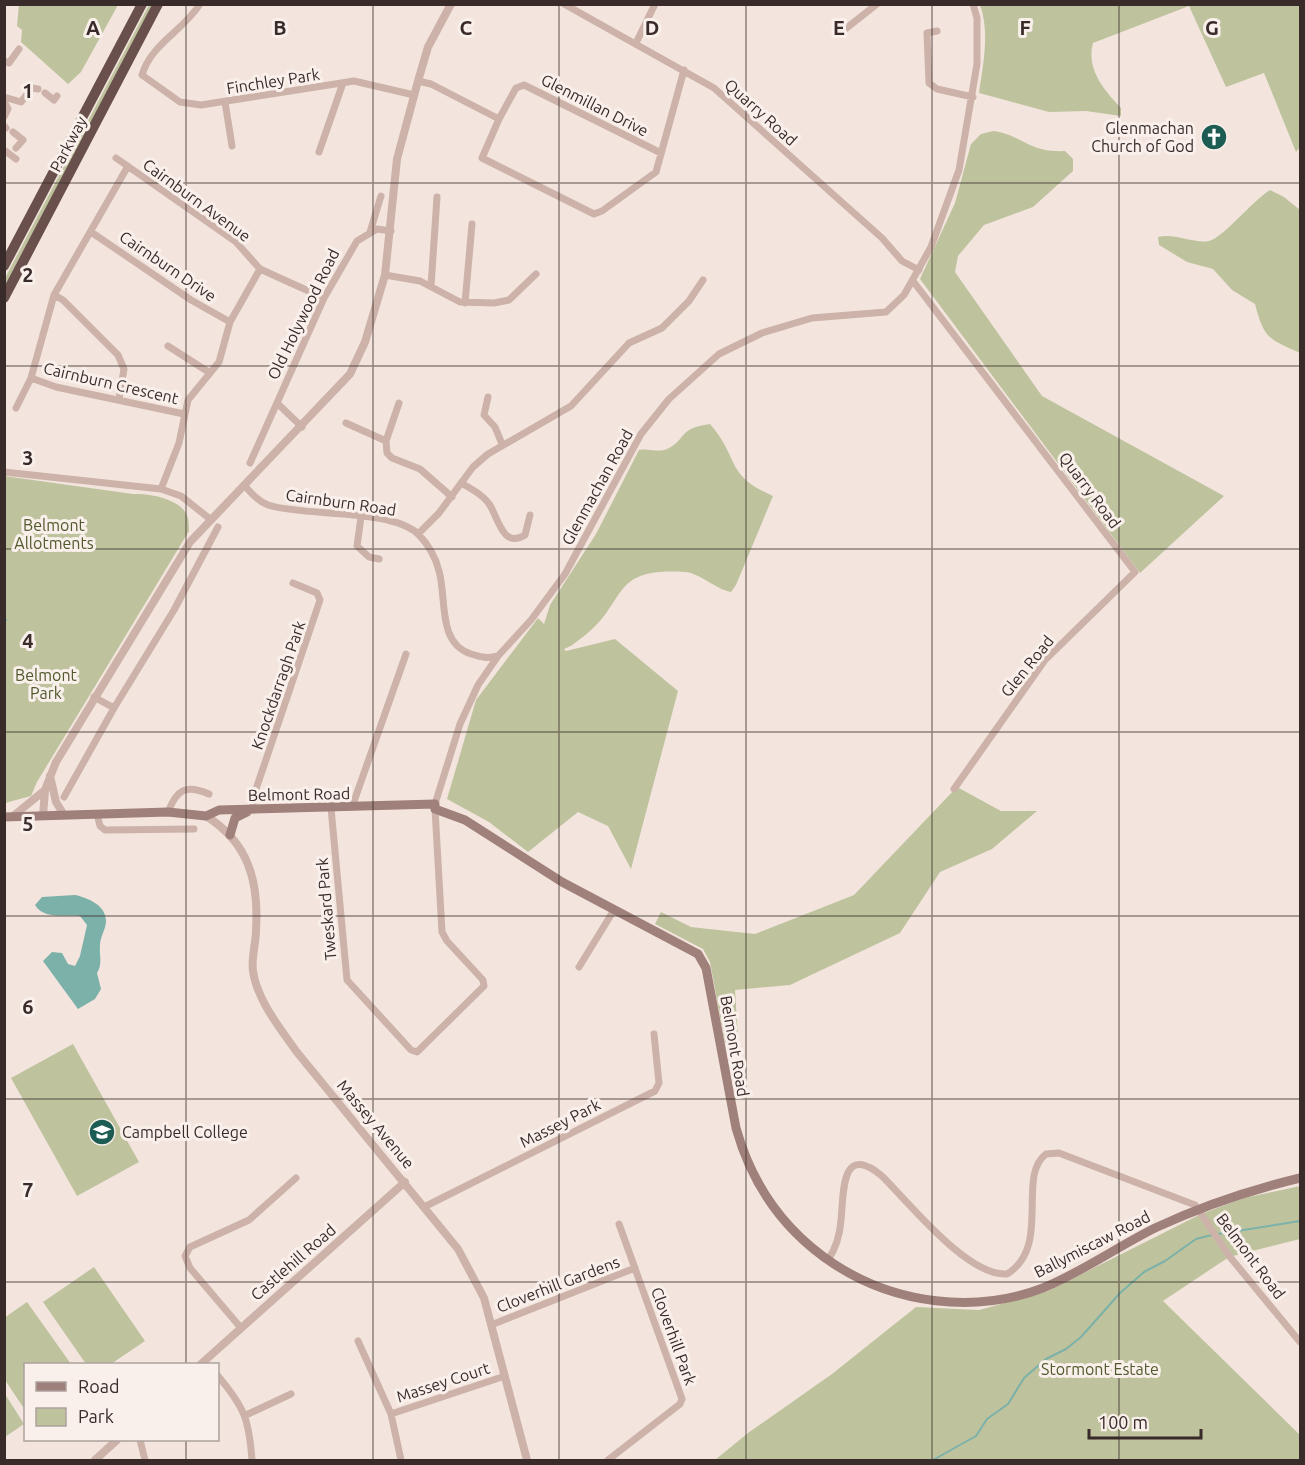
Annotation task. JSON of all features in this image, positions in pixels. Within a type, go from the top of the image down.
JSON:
[{"type":"highway","name":"Parkway","points":[[4,266],[142,4]]},
{"type":"highway","name":"Parkway","points":[[4,298],[158,4]]},
{"type":"main road","name":"Belmont Road","points":[[8,817],[168,812],[206,816],[219,810],[435,806],[465,820],[562,882],[688,948],[702,960],[730,1103],[752,1172],[786,1224],[828,1260]]},
{"type":"main road","points":[[230,835],[235,818],[252,810]]},
{"type":"main road","name":"Ballymiscaw Road","points":[[828,1260],[861,1280],[907,1296],[950,1302],[990,1300],[1019,1295],[1050,1284],[1128,1241],[1200,1211],[1261,1187],[1300,1178]]},
{"type":"street","name":"Finchley Park","points":[[200,4],[192,16],[147,60],[142,75],[180,102],[201,105],[361,81],[414,95]]},
{"type":"street","points":[[43,816],[45,790],[50,776],[94,697],[194,537],[350,374],[365,342],[385,275],[397,159],[414,95],[428,47],[451,4]]},
{"type":"street","name":"Quarry Road","points":[[564,4],[636,42],[714,88],[882,237],[902,261],[919,270]]},
{"type":"street","points":[[636,42],[655,4]]},
{"type":"street","points":[[839,34],[877,4]]},
{"type":"street","name":"Glenmachan Road","points":[[435,806],[460,724],[478,685],[498,656],[531,620],[565,574],[641,434],[669,399],[719,354],[762,333],[812,318],[886,312],[895,305],[913,281],[941,225],[959,170],[977,64],[977,18],[974,4]]},
{"type":"street","points":[[937,31],[927,33],[928,83],[937,89],[972,97]]},
{"type":"street","points":[[4,61],[9,63],[20,49]]},
{"type":"street","points":[[661,153],[684,70]]},
{"type":"street","points":[[418,81],[431,84],[499,119]]},
{"type":"street","points":[[319,152],[343,83]]},
{"type":"street","name":"Glenmillan Drive","points":[[524,85],[661,153],[656,172],[602,211],[594,214],[482,158],[516,88],[524,85]]},
{"type":"street","points":[[4,99],[21,102],[32,88],[54,100],[57,96]]},
{"type":"street","points":[[4,99],[8,109],[4,117]]},
{"type":"street","points":[[225,102],[232,146]]},
{"type":"street","points":[[8,129],[23,140],[16,148]]},
{"type":"street","points":[[4,150],[16,159]]},
{"type":"street","name":"Cairnburn Avenue","points":[[116,158],[236,242],[260,269],[324,298]]},
{"type":"street","name":"Cairnburn Crescent","points":[[16,408],[31,378],[54,295],[128,166]]},
{"type":"street","points":[[370,232],[381,196]]},
{"type":"street","points":[[431,286],[436,197]]},
{"type":"street","points":[[465,303],[472,224]]},
{"type":"street","points":[[370,232],[377,229],[391,231]]},
{"type":"street","name":"Cairnburn Drive","points":[[91,232],[191,300],[230,322]]},
{"type":"street","name":"Old Holywood Road","points":[[250,463],[324,298],[357,241],[370,232]]},
{"type":"street","points":[[161,489],[179,443],[188,400],[219,362],[230,322],[260,269]]},
{"type":"street","points":[[385,275],[407,278],[431,286],[465,303],[494,303],[508,300],[536,274]]},
{"type":"street","points":[[498,656],[488,659],[480,657],[461,651],[453,643],[447,628],[439,570],[418,534],[452,497],[473,467],[502,444],[571,406],[629,343],[662,328],[689,301],[703,280]]},
{"type":"street","name":"Quarry Road","points":[[913,281],[1136,573]]},
{"type":"street","points":[[54,295],[63,300],[118,355],[124,369],[119,399]]},
{"type":"street","points":[[168,346],[210,373]]},
{"type":"street","name":"Cairnburn Crescent","points":[[31,378],[56,387],[184,414]]},
{"type":"street","points":[[488,398],[484,415],[495,427],[502,444]]},
{"type":"street","name":"Old Holywood Road","points":[[277,403],[302,426]]},
{"type":"street","points":[[399,404],[386,441],[387,453],[392,458],[420,469],[452,497]]},
{"type":"street","points":[[346,423],[386,441]]},
{"type":"street","points":[[4,472],[161,489],[181,496],[210,519]]},
{"type":"street","points":[[461,483],[477,492],[491,506],[502,531],[511,539],[519,539],[525,535],[530,515]]},
{"type":"street","name":"Cairnburn Road","points":[[244,485],[267,504],[404,525],[418,534]]},
{"type":"street","points":[[361,517],[357,546],[362,552],[379,559]]},
{"type":"street","points":[[64,797],[114,708],[174,610],[218,527]]},
{"type":"street","points":[[194,537],[207,547]]},
{"type":"street","name":"Glen Road","points":[[954,789],[1045,660],[1136,573]]},
{"type":"street","name":"Knockdarragh Park","points":[[252,810],[254,795],[311,633],[320,600],[317,593],[293,583]]},
{"type":"street","points":[[352,807],[406,654]]},
{"type":"street","points":[[94,697],[114,708]]},
{"type":"street","points":[[50,776],[56,802],[64,815]]},
{"type":"street","points":[[168,812],[174,797],[182,789],[191,787],[209,794]]},
{"type":"street","points":[[8,817],[45,790]]},
{"type":"street","name":"Tweskard Park","points":[[331,808],[347,980],[411,1050],[417,1052],[484,986],[483,980],[447,941],[442,932],[435,806]]},
{"type":"street","points":[[97,814],[100,826],[105,830],[194,829]]},
{"type":"street","name":"Massey Avenue","points":[[206,816],[230,835],[247,858],[254,876],[257,900],[253,970],[259,991],[276,1023],[296,1051],[426,1206],[458,1249],[484,1298],[527,1461]]},
{"type":"street","points":[[579,967],[614,910]]},
{"type":"street","name":"Massey Park","points":[[426,1206],[655,1091],[659,1083],[654,1034]]},
{"type":"street","name":"Belmont Road","points":[[828,1260],[839,1233],[845,1176],[852,1167],[860,1164],[872,1168],[882,1176],[966,1259],[982,1268],[1007,1274],[1016,1266],[1027,1246],[1032,1228],[1034,1172],[1037,1164],[1046,1154],[1059,1154],[1200,1211],[1230,1257],[1300,1342]]},
{"type":"street","points":[[241,1328],[190,1268],[186,1261],[187,1252],[194,1244],[249,1220],[296,1178]]},
{"type":"street","name":"Castlehill Road","points":[[205,1363],[241,1328],[405,1182]]},
{"type":"street","name":"Cloverhill Park","points":[[608,1461],[680,1404],[682,1399],[619,1224]]},
{"type":"street","name":"Cloverhill Gardens","points":[[491,1325],[635,1268]]},
{"type":"street","name":"Massey Court","points":[[358,1341],[391,1414],[401,1461]]},
{"type":"street","name":"Massey Court","points":[[391,1414],[505,1376]]},
{"type":"street","points":[[219,1377],[246,1415],[252,1461]]},
{"type":"street","points":[[246,1415],[291,1394]]},
{"type":"street","points":[[94,1461],[116,1441]]},
{"type":"street","points":[[140,1441],[145,1461]]},
{"type":"green space","points":[[19,4],[118,5],[81,72],[68,84],[21,42],[22,30],[17,26]]},
{"type":"green space","points":[[149,5],[154,5],[5,285],[5,278]]},
{"type":"green space","points":[[980,5],[1300,5],[1300,147],[1296,152],[1264,73],[1226,87],[1189,6],[1093,43],[1091,53],[1094,71],[1108,94],[1121,108],[1121,116],[1086,111],[1049,112],[979,93],[985,37]]},
{"type":"green space","points":[[993,131],[1012,136],[1034,147],[1065,151],[1073,159],[1073,171],[1033,207],[984,225],[958,256],[955,272],[1042,396],[1224,496],[1140,573],[920,279],[955,203],[971,144],[981,134]]},
{"type":"green space","points":[[1270,190],[1284,197],[1300,210],[1300,353],[1269,336],[1261,324],[1255,304],[1232,290],[1213,269],[1187,262],[1159,245],[1158,237],[1164,236],[1209,241],[1230,226]]},
{"type":"green space","points":[[710,424],[726,447],[739,473],[757,488],[773,496],[736,585],[731,592],[691,573],[660,572],[643,575],[622,589],[597,624],[583,637],[564,649],[566,651],[615,639],[678,691],[631,869],[608,826],[578,812],[528,852],[489,822],[447,799],[476,700],[538,618],[544,624],[550,605],[596,534],[639,450],[667,449],[678,442],[687,431]]},
{"type":"green space","name":"Belmont Park","points":[[4,476],[162,497],[182,508],[189,522],[189,531],[37,782],[31,796],[5,803]]},
{"type":"green space","points":[[957,787],[1001,811],[1037,811],[992,849],[940,872],[900,933],[790,985],[735,990],[738,1038],[725,1043],[710,962],[703,949],[655,924],[661,912],[691,927],[755,934],[854,895]]},
{"type":"green space","points":[[73,1044],[139,1162],[77,1196],[11,1078]]},
{"type":"green space","name":"Stormont Estate","points":[[1300,1186],[1300,1239],[1229,1257],[1163,1301],[1300,1435],[1300,1460],[715,1460],[748,1433],[832,1374],[916,1307],[979,1310],[1046,1292],[1201,1214],[1244,1198]]},
{"type":"green space","points":[[94,1267],[145,1341],[112,1363],[85,1363],[43,1302]]},
{"type":"green space","points":[[27,1302],[70,1363],[24,1363],[24,1408],[5,1380],[4,1318]]},
{"type":"green space","points":[[5,1394],[24,1424],[4,1437]]},
{"type":"water","points":[[75,895],[91,900],[100,907],[106,921],[100,942],[100,963],[97,973],[101,989],[95,999],[78,1009],[43,961],[52,952],[62,953],[68,964],[75,966],[80,956],[87,925],[80,916],[49,915],[35,905],[42,897]]},
{"type":"waterway","points":[[1218,1234],[1300,1221]]},
{"type":"waterway","points":[[933,1460],[976,1436],[987,1419],[1008,1404],[1024,1378],[1046,1359],[1066,1349],[1081,1337],[1120,1293],[1144,1272],[1165,1261],[1196,1239],[1212,1235]]},
{"type":"place","name":"Glenmachan Church of God","points":[[1214,137]]},
{"type":"place","name":"Campbell College","points":[[102,1132]]},
{"type":"park label","name":"Belmont Allotments","points":[[54,534]]}]
